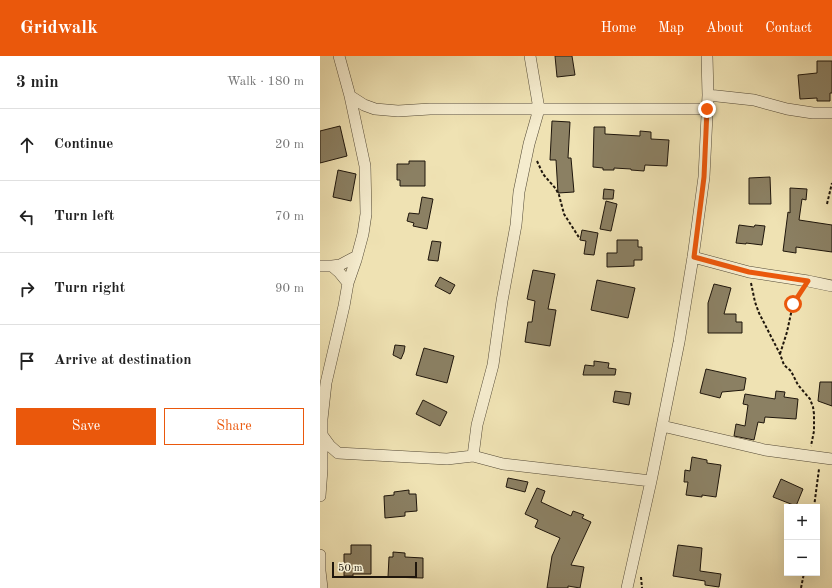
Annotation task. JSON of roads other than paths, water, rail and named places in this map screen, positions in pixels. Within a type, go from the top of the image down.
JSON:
[{"type":"street","points":[[320,496],[322,419],[326,382],[348,283],[363,234],[366,214],[365,166],[350,96],[339,56]]},
{"type":"street","points":[[473,456],[477,426],[492,365],[516,225],[519,192],[529,144],[539,109],[530,56]]},
{"type":"street","points":[[626,588],[651,481],[680,342],[694,257],[704,177],[708,95],[707,56]]},
{"type":"street","points":[[708,95],[754,100],[786,109],[813,113],[832,113]]},
{"type":"street","points":[[350,96],[375,110],[398,111],[707,109]]},
{"type":"street","points":[[320,266],[340,265],[357,256]]},
{"type":"street","points":[[694,257],[749,272],[832,286]]},
{"type":"street","points":[[332,266],[348,283]]},
{"type":"street","points":[[662,426],[766,450],[832,459]]},
{"type":"street","points":[[322,436],[338,453]]},
{"type":"street","points":[[322,462],[338,453],[447,459],[473,456],[503,464],[651,481]]},
{"type":"street","points":[[320,555],[322,588]]}]
